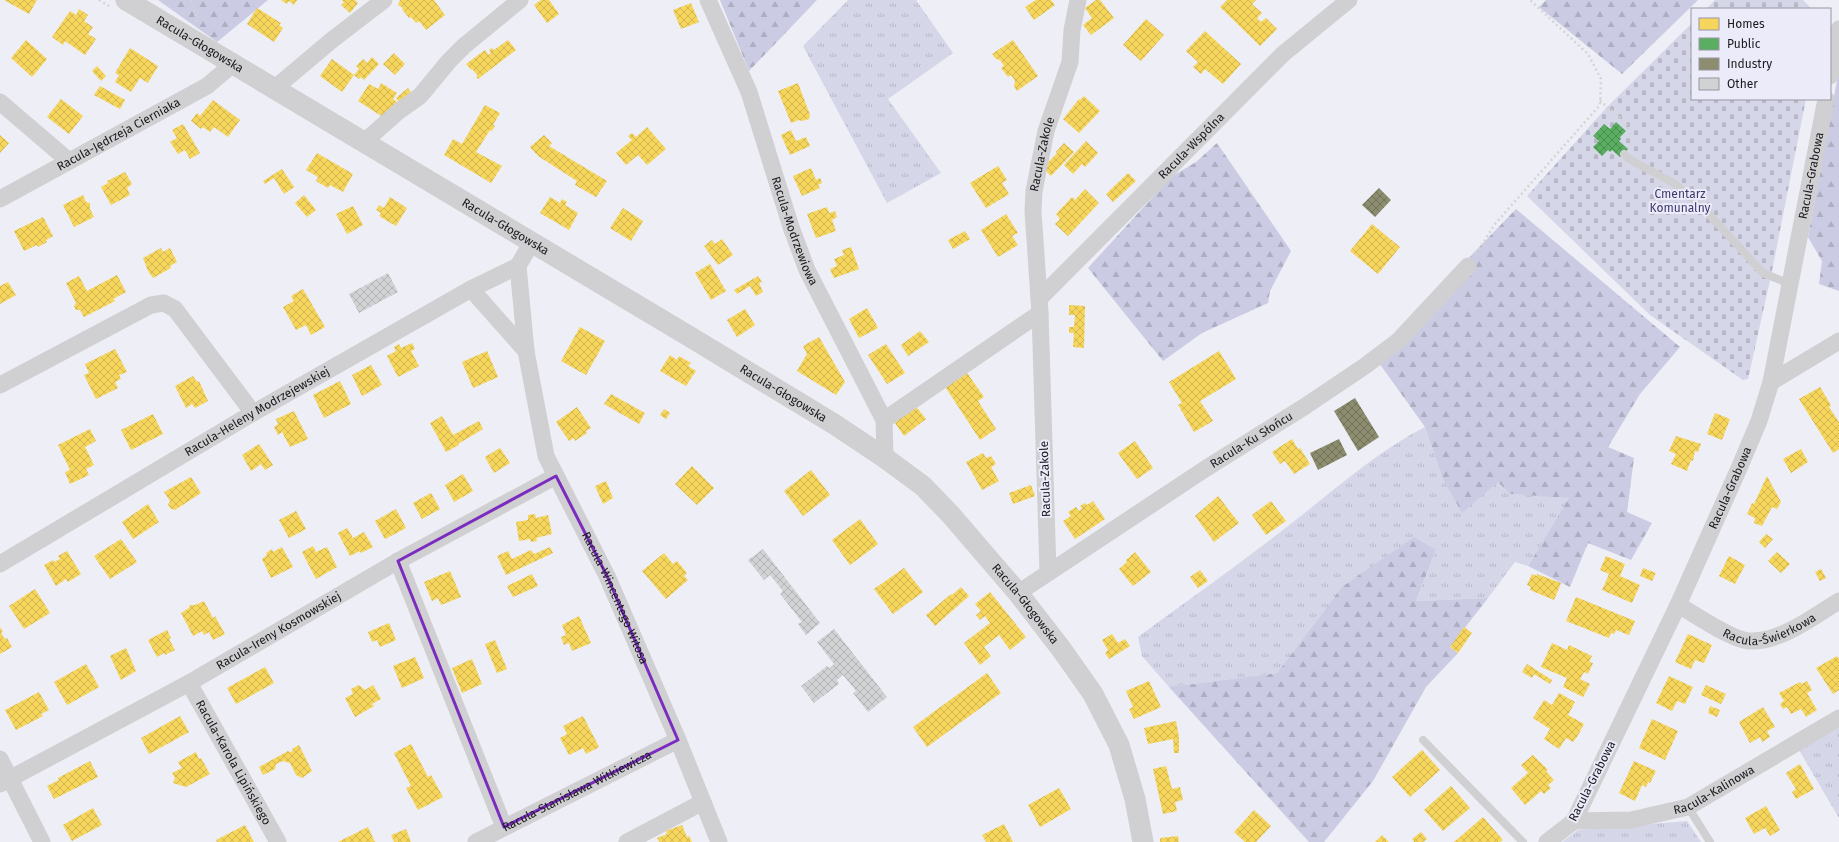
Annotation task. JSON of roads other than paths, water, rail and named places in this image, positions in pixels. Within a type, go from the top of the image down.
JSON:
[{"type":"street","name":"Racula-Głogowska","points":[[126,0],[827,420],[885,458],[927,490],[1018,593],[1062,650],[1093,694],[1119,745],[1135,799],[1143,842]]},
{"type":"street","points":[[275,88],[332,40],[384,0]]},
{"type":"street","points":[[364,142],[399,111],[420,96],[449,61],[464,46],[520,0]]},
{"type":"street","name":"Racula-Modrzewiowa","points":[[708,0],[749,92],[791,227],[807,270],[884,420],[885,458]]},
{"type":"street","name":"Racula-Zakole","points":[[1048,572],[1039,306],[1033,210],[1034,191],[1046,131],[1070,62],[1072,30],[1078,0]]},
{"type":"street","name":"Racula-Wspólna","points":[[1039,306],[1283,54],[1349,0]]},
{"type":"street","points":[[1831,71],[1839,29]]},
{"type":"street","name":"Racula-Jędrzeja Cierniaka","points":[[0,199],[207,86],[232,64]]},
{"type":"street","name":"Racula-Grabowa","points":[[1547,842],[1574,821],[1678,605],[1760,421],[1771,382],[1826,100]]},
{"type":"street","points":[[0,102],[70,161]]},
{"type":"street","points":[[518,266],[532,242]]},
{"type":"street","name":"Racula-Heleny Modrzejewskiej","points":[[0,564],[253,413],[471,289],[518,266]]},
{"type":"street","name":"Racula-Wincentego Witosa","points":[[518,266],[526,351],[546,456],[607,576],[678,740],[719,842]]},
{"type":"street","name":"Racula-Ku Słońcu","points":[[1018,593],[1205,469],[1304,407],[1365,366],[1398,341],[1468,266]]},
{"type":"street","points":[[471,289],[526,351]]},
{"type":"street","points":[[0,384],[151,305],[164,303],[176,309],[253,413]]},
{"type":"street","points":[[884,420],[1039,306]]},
{"type":"street","points":[[1771,382],[1839,341]]},
{"type":"street","name":"Racula-Ireny Kosmowskiej","points":[[5,782],[189,683],[398,561],[556,476]]},
{"type":"street","points":[[398,561],[504,827]]},
{"type":"street","name":"Racula-Świerkowa","points":[[1678,605],[1734,637],[1749,641],[1768,639],[1791,630],[1839,601]]},
{"type":"street","name":"Racula-Karola Lipińskiego","points":[[189,683],[278,842]]},
{"type":"street","name":"Racula-Kalinowa","points":[[1574,821],[1631,820],[1688,807],[1839,718]]},
{"type":"street","name":"Racula-Stanisława Witkiewicza","points":[[476,842],[678,740]]},
{"type":"street","points":[[0,759],[5,782],[42,842]]},
{"type":"street","points":[[628,842],[703,802]]},
{"type":"lane","points":[[1627,157],[1676,184],[1707,212],[1763,273],[1790,284]]},
{"type":"lane","points":[[1424,740],[1523,842]]},
{"type":"lane","points":[[1688,807],[1710,842]]},
{"type":"park label","name":"Cmentarz Komunalny","points":[[1680,201]]}]
